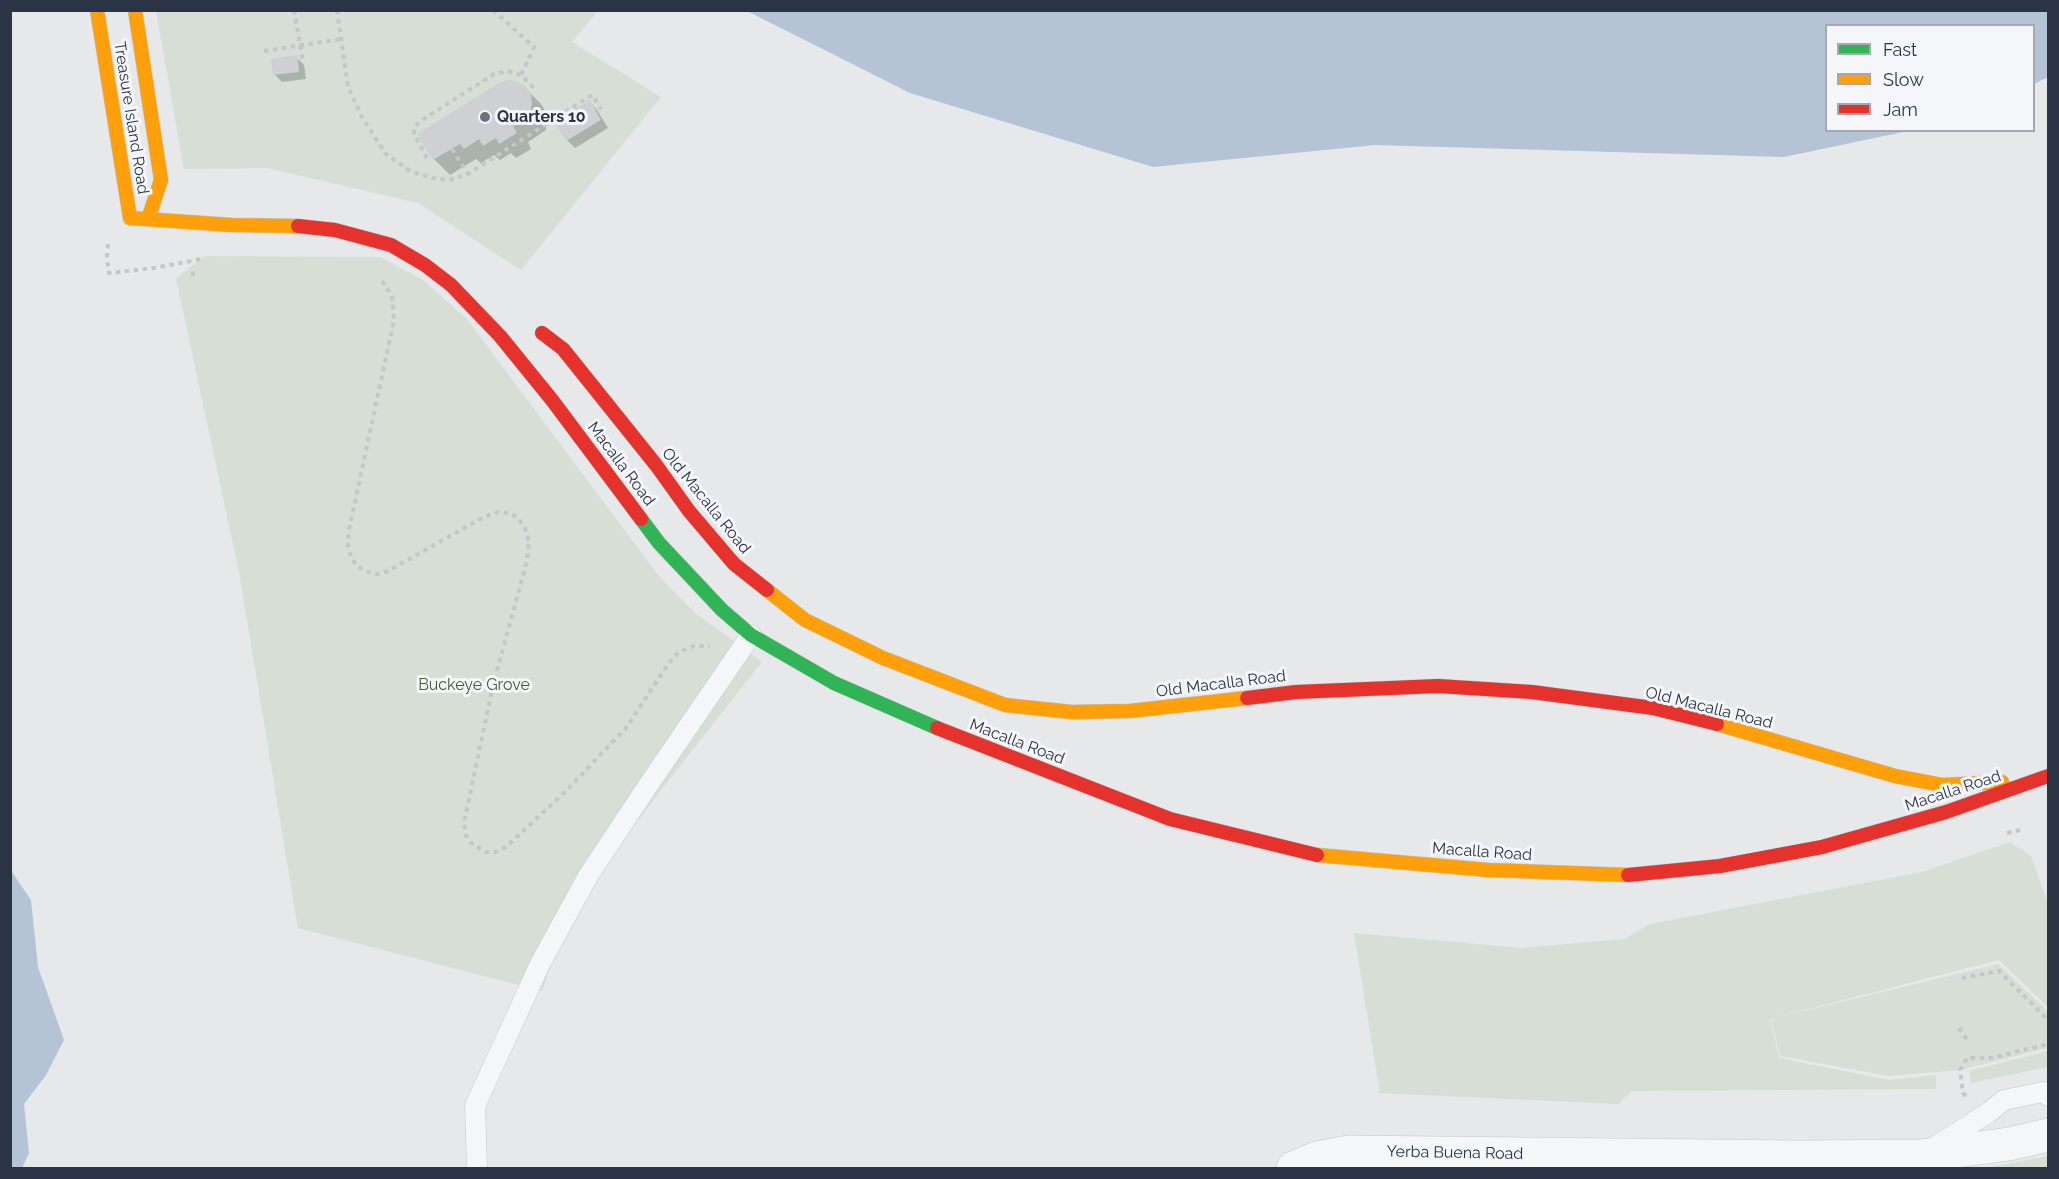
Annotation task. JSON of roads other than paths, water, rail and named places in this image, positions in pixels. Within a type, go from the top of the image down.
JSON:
[{"type":"street","name":"Treasure Island Road","points":[[97,10],[130,218],[148,219],[161,180],[135,10]]},
{"type":"street","name":"Macalla Road","points":[[148,219],[231,225],[305,226],[335,230],[392,245],[451,285],[500,336],[552,400],[659,543],[722,610],[752,635],[834,683],[902,714],[1170,819],[1310,854],[1488,870],[1617,876],[1697,868],[1822,847],[2044,782]]},
{"type":"street","name":"Old Macalla Road","points":[[542,333],[563,349],[656,465],[689,512],[734,564],[805,620],[882,658],[1005,705],[1071,712],[1131,711],[1296,692],[1438,686],[1532,692],[1653,708],[1721,725],[1895,776],[1942,785],[2044,782]]},
{"type":"street","name":"Yerba Buena Road","points":[[1293,1168],[1317,1158],[1348,1152],[1799,1157],[1921,1156],[2009,1144],[2049,1135]]},
{"type":"lane","points":[[477,1168],[475,1106],[540,963],[595,866],[646,787],[752,635]]},
{"type":"lane","points":[[1921,1156],[1988,1113],[2004,1100],[2043,1092],[2049,1096]]},
{"type":"water","points":[[747,11],[2048,11],[2048,77],[2035,84],[2035,24],[1825,24],[1825,132],[1903,132],[1784,157],[1375,145],[1153,167],[910,93]]},
{"type":"water","points":[[10,869],[31,900],[38,967],[64,1040],[46,1075],[24,1104],[29,1153],[22,1168],[10,1168]]},
{"type":"place","name":"Quarters 10","points":[[485,117]]},
{"type":"park label","name":"Buckeye Grove","points":[[474,685]]}]
